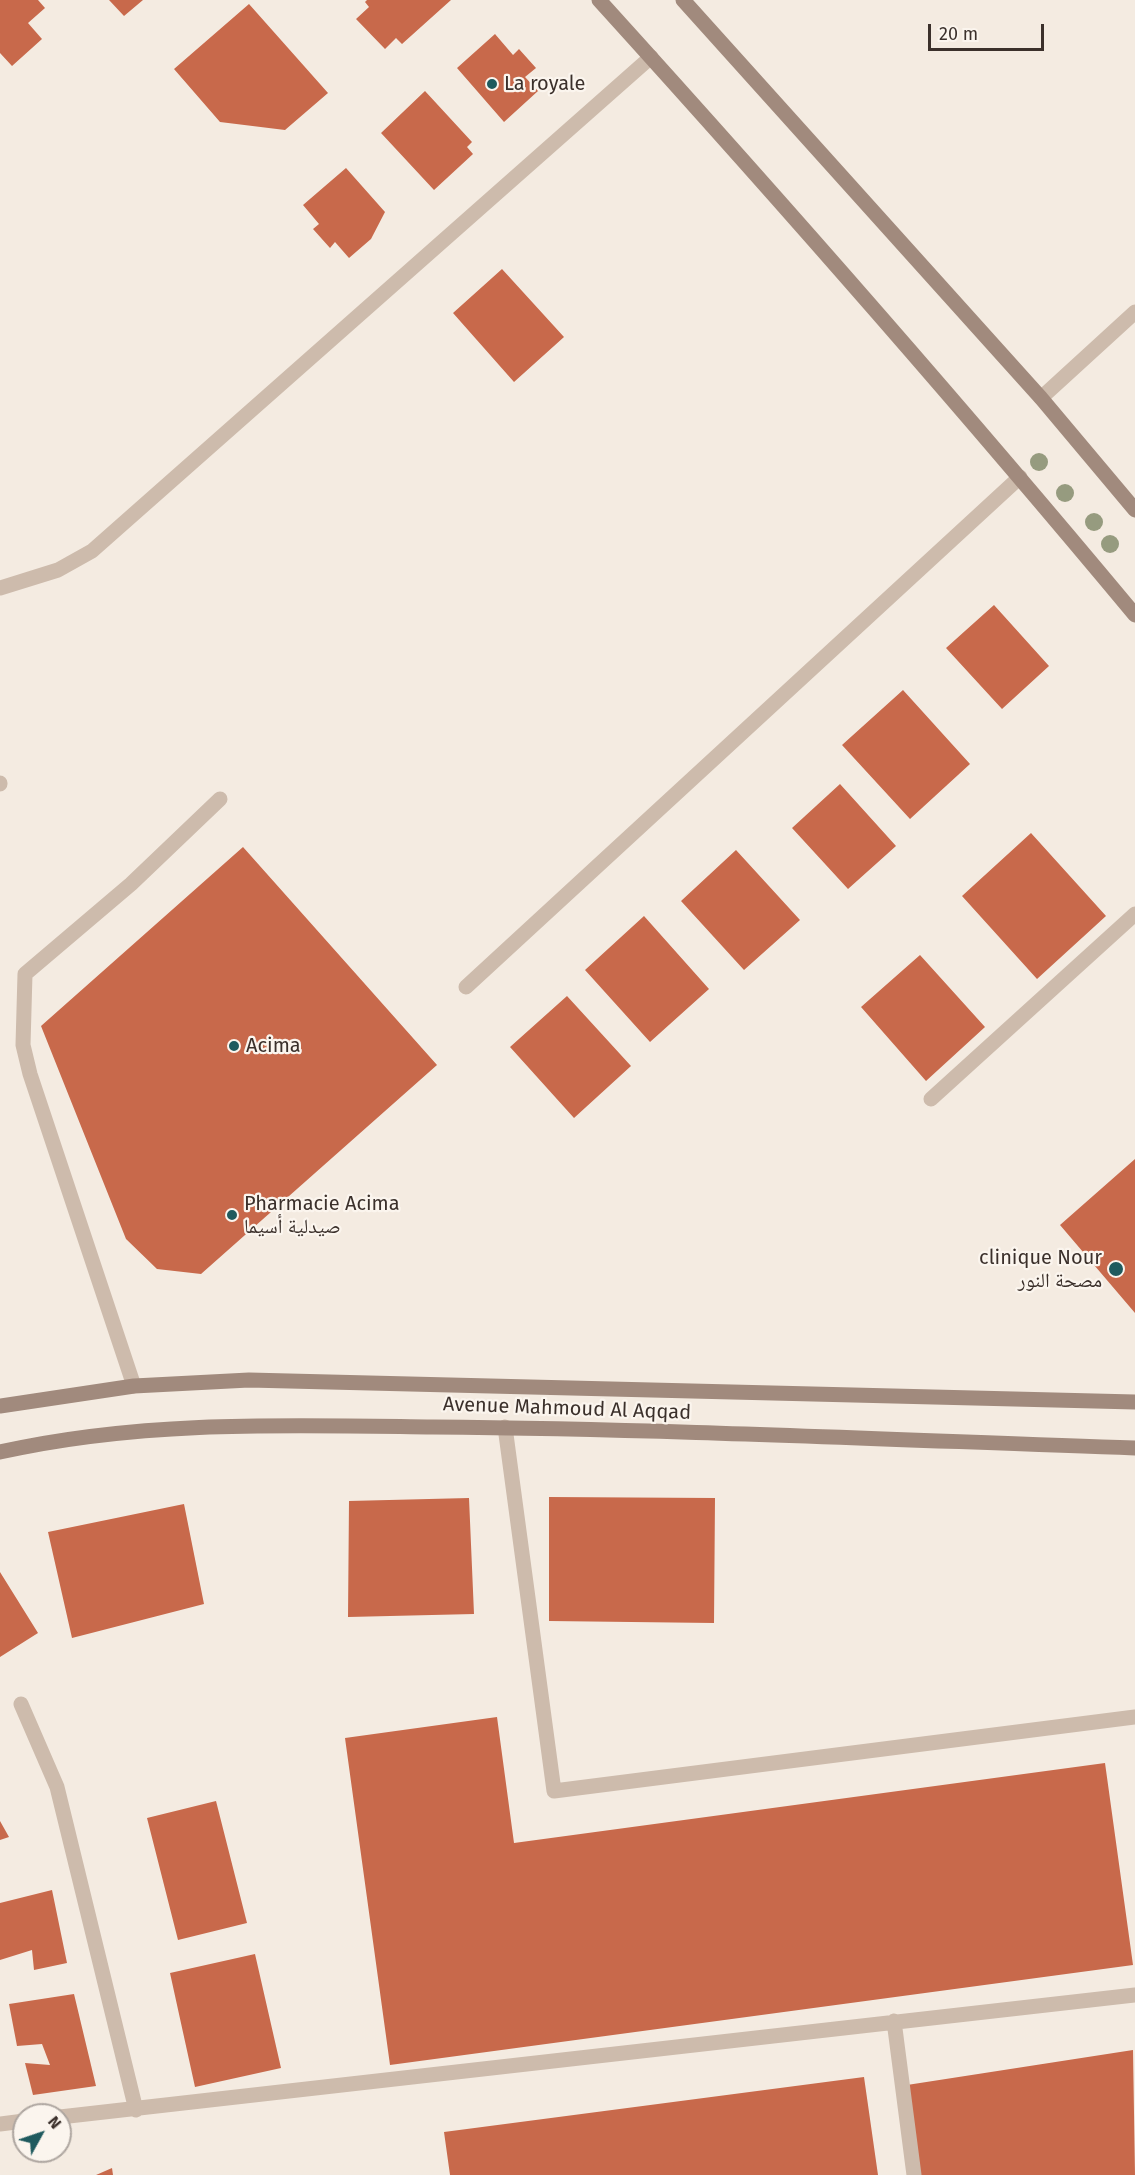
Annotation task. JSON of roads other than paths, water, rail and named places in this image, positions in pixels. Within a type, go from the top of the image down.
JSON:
[{"type":"main road","points":[[599,0],[1020,477],[1135,615]]},
{"type":"main road","points":[[683,0],[1041,398],[1135,510]]},
{"type":"main road","name":"Avenue Mahmoud Al Aqqad","points":[[0,1406],[134,1386],[249,1380],[1135,1402]]},
{"type":"main road","name":"Avenue Mahmoud Al Aqqad","points":[[0,1452],[135,1432],[252,1425],[506,1427],[1135,1448]]},
{"type":"street","points":[[0,588],[58,570],[92,551],[651,57]]},
{"type":"street","points":[[1041,398],[1135,312]]},
{"type":"street","points":[[466,987],[1020,477]]},
{"type":"street","points":[[134,1386],[30,1074],[23,1045],[25,974],[131,884],[220,799]]},
{"type":"street","points":[[931,1099],[1135,914]]},
{"type":"street","points":[[506,1427],[554,1791],[1135,1717]]},
{"type":"street","points":[[21,1704],[57,1787],[136,2109]]},
{"type":"street","points":[[72,2116],[1135,1995]]},
{"type":"street","points":[[894,2021],[914,2175]]},
{"type":"place","name":"La royale","points":[[492,84]]},
{"type":"place","name":"Acima","points":[[234,1046]]},
{"type":"place","name":"Pharmacie Acima صيدلية أسيما","points":[[232,1215]]},
{"type":"place","name":"clinique Nour مصحة النور","points":[[1116,1269]]}]
